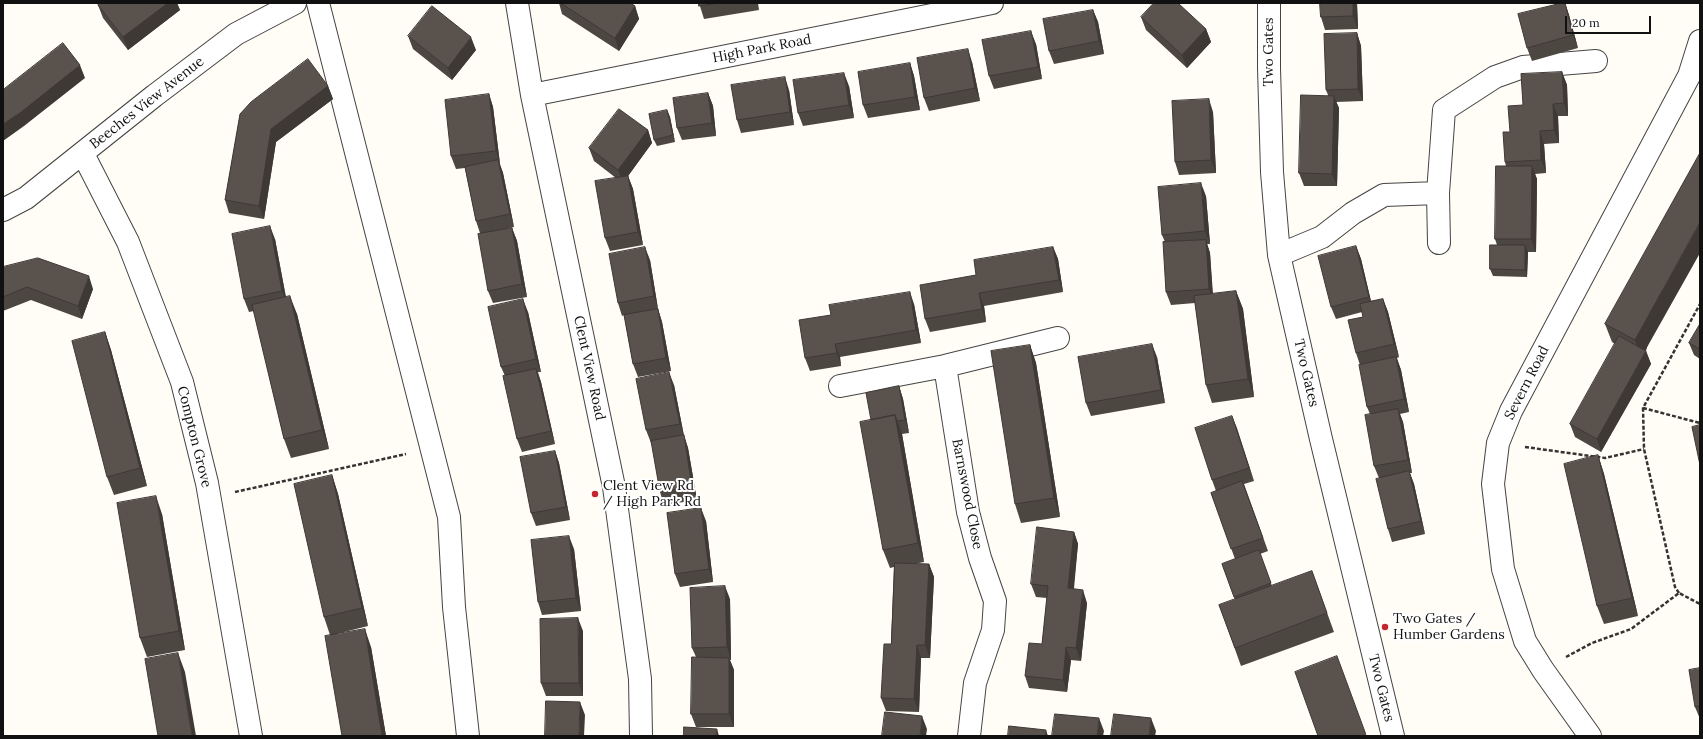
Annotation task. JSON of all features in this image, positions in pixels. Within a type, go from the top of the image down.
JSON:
[{"type":"street","name":"Beeches View Avenue","points":[[3,210],[26,198],[154,96],[236,34],[296,3]]},
{"type":"street","points":[[318,3],[449,517],[454,607],[468,736]]},
{"type":"street","name":"Clent View Road","points":[[517,3],[532,95],[614,487],[640,679],[641,736]]},
{"type":"street","name":"High Park Road","points":[[532,95],[992,3]]},
{"type":"street","name":"Two Gates","points":[[1269,3],[1272,172],[1279,255],[1321,439],[1393,736]]},
{"type":"street","name":"Severn Road","points":[[1590,736],[1543,670],[1525,641],[1503,569],[1493,484],[1498,443],[1511,412],[1689,76],[1700,41]]},
{"type":"street","points":[[1439,244],[1438,193],[1444,110],[1495,77],[1523,67],[1596,61]]},
{"type":"street","name":"Compton Grove","points":[[83,154],[128,242],[182,382],[209,498],[251,736]]},
{"type":"street","points":[[1279,255],[1322,237],[1353,213],[1384,194],[1438,193]]},
{"type":"street","points":[[840,386],[945,366],[1058,338]]},
{"type":"street","name":"Barnswood Close","points":[[945,366],[968,512],[980,558],[995,601],[994,630],[975,683],[969,736]]},
{"type":"path","points":[[1700,304],[1643,408],[1644,448],[1675,587],[1679,593],[1700,604]]},
{"type":"path","points":[[1643,408],[1700,423]]},
{"type":"path","points":[[1498,443],[1605,458],[1644,448]]},
{"type":"path","points":[[209,498],[432,449]]},
{"type":"path","points":[[1592,642],[1631,629],[1679,593]]},
{"type":"building","points":[[101,3],[168,3],[123,37],[98,5]]},
{"type":"building","points":[[561,3],[630,3],[635,6],[615,38]]},
{"type":"building","points":[[699,3],[719,3],[699,6]]},
{"type":"building","points":[[1154,3],[1178,3],[1206,29],[1182,55],[1141,17]]},
{"type":"building","points":[[1320,3],[1353,3],[1353,16],[1321,17]]},
{"type":"building","points":[[1565,3],[1573,35],[1527,48],[1518,14]]},
{"type":"building","points":[[432,6],[471,37],[448,68],[408,36]]},
{"type":"building","points":[[1093,10],[1099,41],[1049,51],[1043,19]]},
{"type":"building","points":[[1031,31],[1038,67],[989,76],[982,40]]},
{"type":"building","points":[[1357,33],[1358,89],[1326,90],[1324,34]]},
{"type":"building","points":[[63,43],[80,65],[20,113],[3,124],[3,90]]},
{"type":"building","points":[[968,49],[975,88],[924,98],[917,58]]},
{"type":"building","points":[[308,59],[328,86],[271,129],[259,206],[225,200],[240,114],[251,102]]},
{"type":"building","points":[[910,63],[915,97],[863,105],[858,72]]},
{"type":"building","points":[[1562,72],[1564,103],[1553,104],[1554,130],[1540,131],[1541,160],[1505,162],[1503,132],[1510,132],[1508,106],[1523,105],[1521,74]]},
{"type":"building","points":[[844,73],[849,105],[798,113],[793,80]]},
{"type":"building","points":[[785,77],[790,112],[737,120],[731,85]]},
{"type":"building","points":[[708,93],[712,123],[677,128],[673,98]]},
{"type":"building","points":[[489,94],[496,151],[451,156],[445,100]]},
{"type":"building","points":[[1301,95],[1334,96],[1332,174],[1299,173]]},
{"type":"building","points":[[1209,99],[1211,160],[1175,162],[1172,101]]},
{"type":"building","points":[[619,109],[648,130],[618,170],[589,148]]},
{"type":"building","points":[[667,110],[673,135],[654,140],[649,114]]},
{"type":"building","points":[[1700,153],[1700,222],[1635,340],[1605,324]]},
{"type":"building","points":[[498,160],[510,214],[476,221],[465,167]]},
{"type":"building","points":[[1496,166],[1532,166],[1531,239],[1495,239]]},
{"type":"building","points":[[628,176],[638,232],[605,238],[595,181]]},
{"type":"building","points":[[1201,183],[1205,231],[1162,235],[1158,187]]},
{"type":"building","points":[[270,226],[282,291],[244,299],[232,234]]},
{"type":"building","points":[[512,228],[522,284],[488,291],[478,234]]},
{"type":"building","points":[[1206,240],[1209,289],[1166,292],[1163,242]]},
{"type":"building","points":[[1490,245],[1525,245],[1525,270],[1490,269]]},
{"type":"building","points":[[1356,246],[1369,297],[1331,307],[1318,256]]},
{"type":"building","points":[[645,247],[654,296],[618,303],[609,254]]},
{"type":"building","points":[[1053,247],[1059,280],[979,293],[982,309],[925,319],[920,285],[976,275],[974,260]]},
{"type":"building","points":[[38,258],[89,276],[78,306],[27,287],[3,297],[3,267]]},
{"type":"building","points":[[1236,291],[1248,379],[1206,385],[1194,296]]},
{"type":"building","points":[[910,292],[916,330],[835,344],[837,353],[805,358],[799,320],[831,315],[829,305]]},
{"type":"building","points":[[290,296],[322,430],[284,439],[252,305]]},
{"type":"building","points":[[523,299],[536,359],[501,367],[488,307]]},
{"type":"building","points":[[1383,299],[1394,344],[1356,353],[1348,320],[1363,317],[1360,304]]},
{"type":"building","points":[[658,309],[666,358],[633,364],[624,315]]},
{"type":"building","points":[[1700,324],[1700,349],[1689,343]]},
{"type":"building","points":[[105,332],[140,468],[107,477],[72,341]]},
{"type":"building","points":[[1619,336],[1646,351],[1597,439],[1570,424]]},
{"type":"building","points":[[1152,344],[1161,390],[1086,403],[1078,357]]},
{"type":"building","points":[[1030,345],[1054,498],[1015,504],[991,351]]},
{"type":"building","points":[[1396,357],[1404,399],[1367,407],[1359,365]]},
{"type":"building","points":[[536,369],[551,431],[517,439],[503,376]]},
{"type":"building","points":[[669,372],[680,424],[646,430],[636,379]]},
{"type":"building","points":[[899,386],[905,420],[897,421],[895,415],[871,420],[866,393]]},
{"type":"building","points":[[1398,409],[1408,460],[1374,466],[1365,415]]},
{"type":"building","points":[[895,415],[918,543],[883,550],[860,422]]},
{"type":"building","points":[[1232,416],[1249,468],[1212,480],[1195,428]]},
{"type":"building","points":[[1700,425],[1700,465],[1692,427]]},
{"type":"building","points":[[684,435],[692,487],[660,492],[651,441]]},
{"type":"building","points":[[555,451],[566,507],[531,513],[520,457]]},
{"type":"building","points":[[1598,455],[1632,598],[1597,606],[1564,464]]},
{"type":"building","points":[[1409,471],[1421,521],[1388,529],[1376,479]]},
{"type":"building","points":[[332,475],[362,608],[324,617],[294,484]]},
{"type":"building","points":[[1242,481],[1263,538],[1231,549],[1211,493]]},
{"type":"building","points":[[156,496],[179,631],[140,638],[117,503]]},
{"type":"building","points":[[701,508],[709,569],[675,574],[667,513]]},
{"type":"building","points":[[1037,527],[1074,532],[1068,588],[1083,590],[1076,648],[1066,647],[1063,680],[1025,676],[1029,643],[1042,644],[1048,586],[1031,584]]},
{"type":"building","points":[[569,536],[576,598],[538,602],[531,540]]},
{"type":"building","points":[[1259,550],[1271,583],[1234,597],[1222,564]]},
{"type":"building","points":[[895,563],[929,564],[925,645],[917,645],[914,699],[881,698],[884,644],[891,644]]},
{"type":"building","points":[[1312,571],[1327,613],[1235,648],[1219,605]]},
{"type":"building","points":[[725,586],[727,647],[692,648],[690,588]]},
{"type":"building","points":[[578,618],[579,683],[541,683],[540,619]]},
{"type":"building","points":[[365,629],[382,736],[342,736],[325,636]]},
{"type":"building","points":[[178,653],[192,736],[158,736],[145,659]]},
{"type":"building","points":[[1337,656],[1366,736],[1318,736],[1295,672]]},
{"type":"building","points":[[692,657],[729,658],[729,714],[691,714]]},
{"type":"building","points":[[1700,668],[1700,706],[1695,707],[1689,670]]},
{"type":"building","points":[[546,701],[580,702],[579,736],[545,736]]},
{"type":"building","points":[[885,712],[922,716],[920,736],[882,736]]},
{"type":"building","points":[[1055,714],[1099,718],[1097,736],[1052,736]]},
{"type":"building","points":[[1114,714],[1151,718],[1149,736],[1111,736]]},
{"type":"building","points":[[1009,726],[1046,730],[1045,736],[1008,736]]},
{"type":"building","points":[[684,727],[717,729],[716,736],[684,736]]},
{"type":"place","name":"Clent View Rd / High Park Rd","points":[[595,494]]},
{"type":"place","name":"Two Gates / Humber Gardens","points":[[1385,627]]}]
